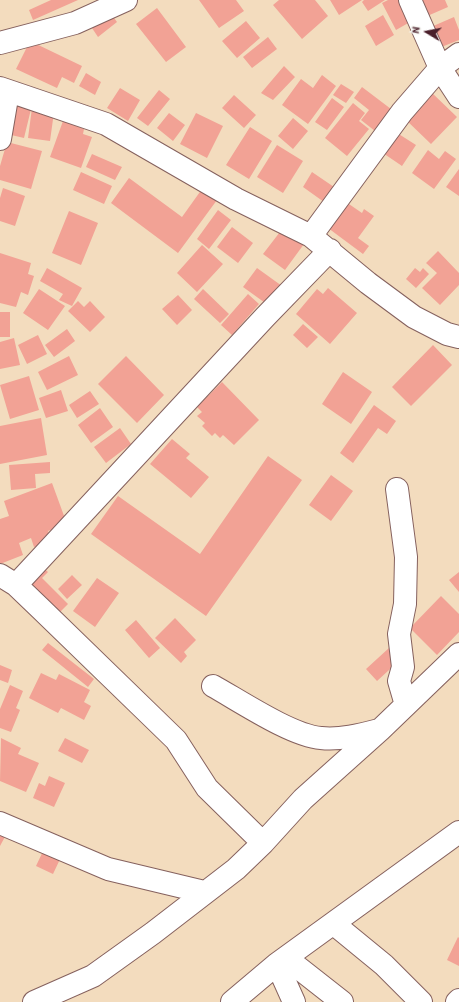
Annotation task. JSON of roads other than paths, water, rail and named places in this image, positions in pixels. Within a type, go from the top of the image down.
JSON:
[{"type":"street","points":[[0,43],[75,23],[126,0]]},
{"type":"street","points":[[410,0],[440,68],[459,97]]},
{"type":"street","points":[[311,236],[402,112],[440,68],[459,54]]},
{"type":"street","points":[[0,139],[4,90],[106,124],[236,199],[311,236],[330,250],[368,283],[414,317],[447,334],[459,337]]},
{"type":"street","points":[[263,843],[207,788],[176,740],[8,580],[330,250]]},
{"type":"street","points":[[397,489],[406,557],[405,604],[399,634],[403,667],[400,681],[406,705]]},
{"type":"street","points":[[34,1002],[93,976],[153,934],[204,892],[236,869],[263,843],[303,799],[380,730],[459,654]]},
{"type":"street","points":[[213,686],[306,736],[321,739],[352,737],[380,730]]},
{"type":"street","points":[[0,823],[108,869],[204,892]]},
{"type":"street","points":[[232,1002],[282,961],[459,832]]},
{"type":"street","points":[[334,924],[384,965],[420,1002]]},
{"type":"street","points":[[282,961],[286,998]]},
{"type":"street","points":[[282,961],[342,1002]]}]
